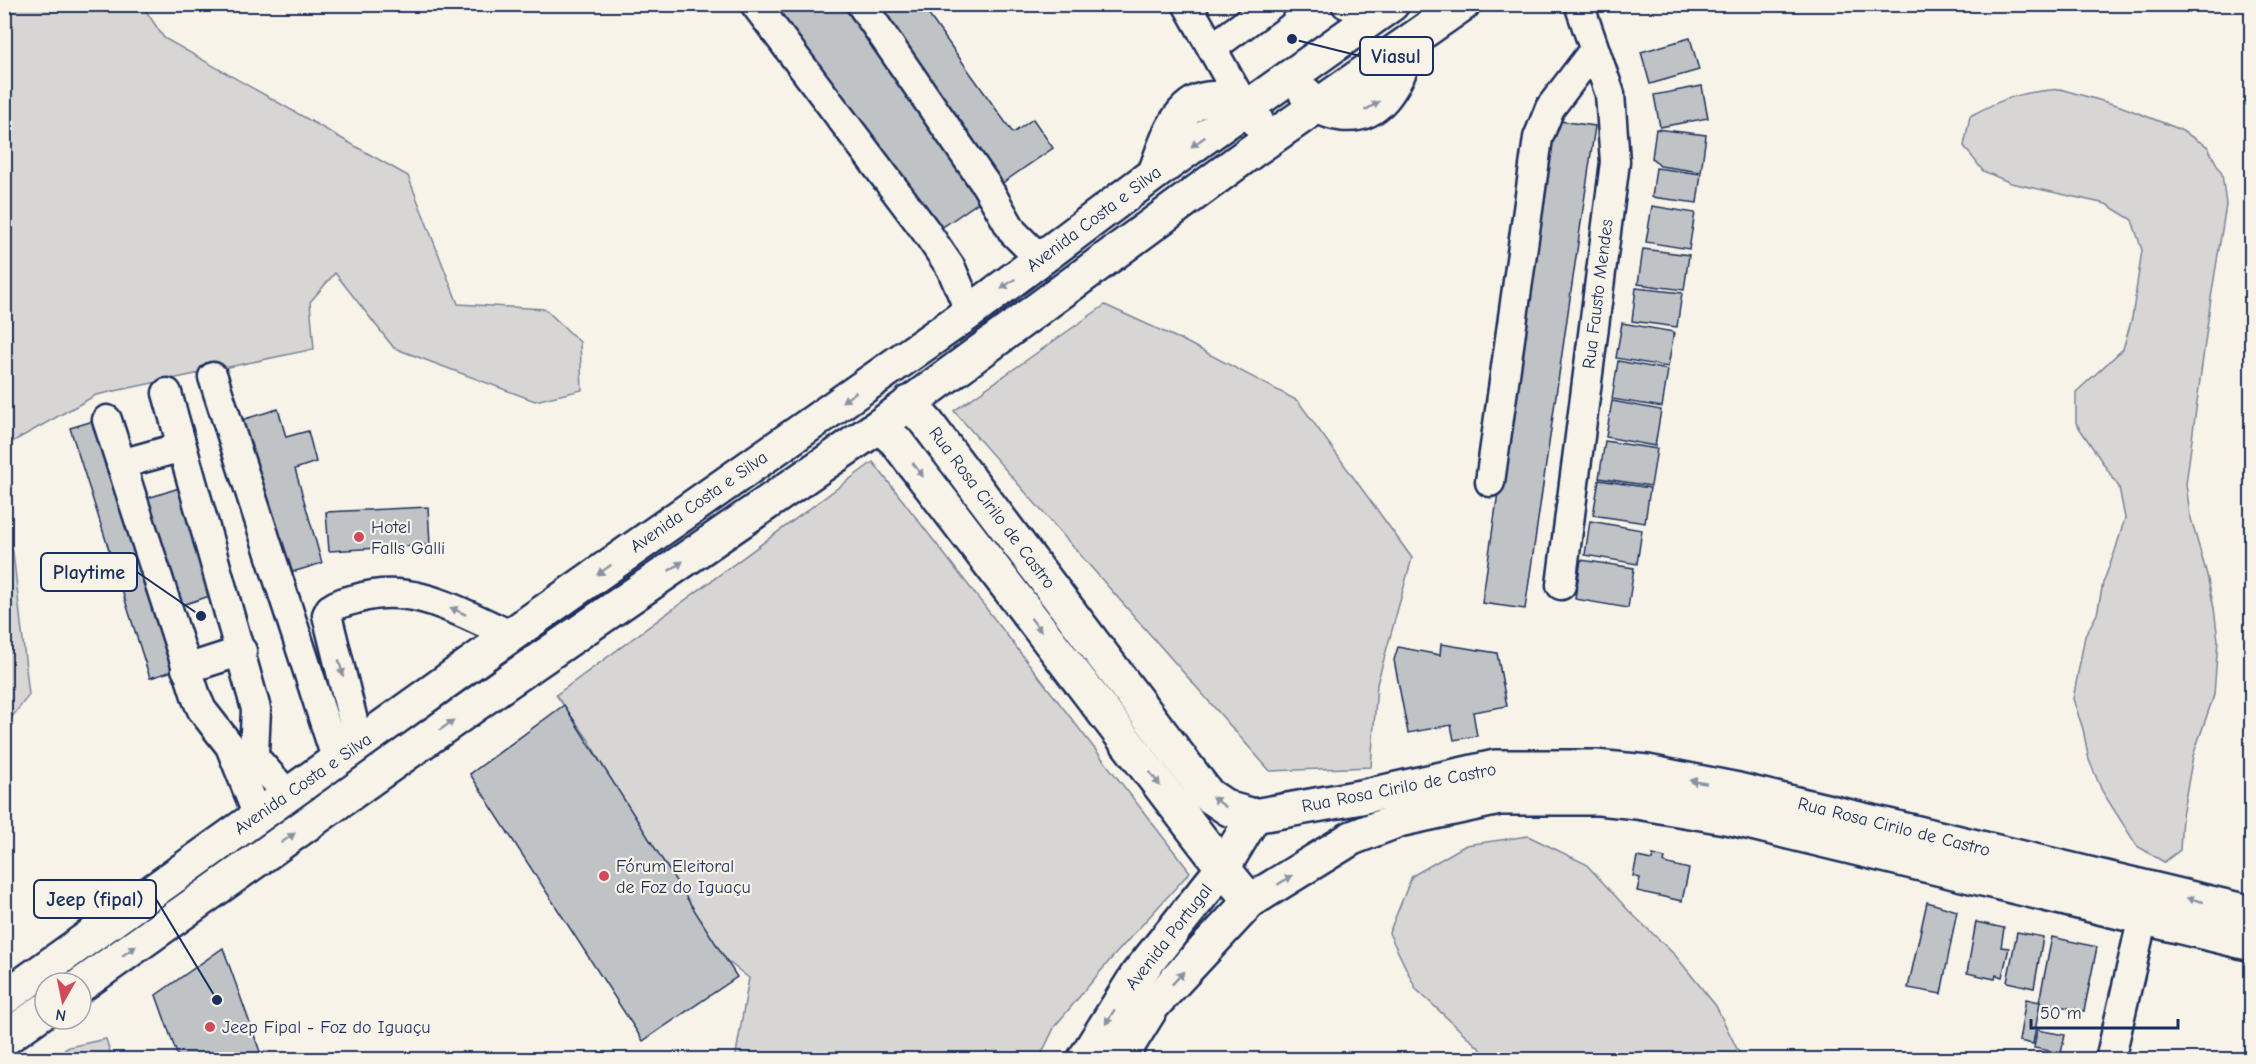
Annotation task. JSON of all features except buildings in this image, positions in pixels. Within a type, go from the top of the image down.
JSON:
[{"type":"main road","points":[[1305,67],[1303,90],[1317,105],[1332,112],[1361,113],[1376,107],[1390,88],[1415,37],[1463,4]]},
{"type":"main road","name":"Avenida Costa e Silva","points":[[4,998],[511,635],[969,312],[1155,173],[1385,10]]},
{"type":"main road","points":[[1155,173],[1172,128],[1194,103],[1209,98],[1228,100],[1246,109],[1257,123],[1258,132],[1251,152]]},
{"type":"main road","name":"Avenida Costa e Silva","points":[[93,976],[507,682],[879,426],[1317,105]]},
{"type":"main road","name":"Rua Rosa Cirilo de Castro","points":[[909,403],[927,423],[1208,795],[1229,809],[1254,816],[1361,797],[1498,782]]},
{"type":"main road","points":[[879,426],[896,441],[1250,901]]},
{"type":"main road","points":[[1498,782],[1637,802],[1735,804],[2145,903],[2252,944]]},
{"type":"main road","name":"Avenida Portugal","points":[[1119,1059],[1153,1005],[1250,901],[1352,838],[1498,782]]},
{"type":"main road","name":"Avenida Portugal","points":[[1084,1059],[1137,975],[1223,868],[1254,816]]},
{"type":"main road","points":[[2145,903],[2252,913]]},
{"type":"main road","points":[[4,1039],[33,1018]]},
{"type":"street","points":[[755,4],[925,230],[951,268],[969,312]]},
{"type":"street","points":[[861,4],[986,185],[1013,232],[1041,260]]},
{"type":"street","points":[[1187,4],[1246,109]]},
{"type":"street","points":[[1194,103],[1214,53],[1272,4]]},
{"type":"street","points":[[1346,4],[1385,10]]},
{"type":"street","name":"Rua Fausto Mendes","points":[[1561,585],[1615,162],[1610,94],[1577,5]]},
{"type":"street","points":[[1490,482],[1538,138],[1550,108],[1594,50]]},
{"type":"street","points":[[213,377],[348,753]]},
{"type":"street","points":[[167,393],[242,651],[256,709],[254,753],[256,759],[288,795]]},
{"type":"street","points":[[107,420],[186,669],[202,710],[230,746],[258,816]]},
{"type":"street","points":[[121,464],[182,447]]},
{"type":"street","points":[[348,753],[327,615],[330,609],[373,594],[398,592],[438,602],[511,635]]},
{"type":"street","points":[[186,669],[242,651]]},
{"type":"street","points":[[2110,1059],[2145,903]]},
{"type":"shaded area","points":[[5,5],[142,5],[164,38],[408,176],[458,304],[545,309],[580,342],[582,390],[535,401],[394,348],[335,273],[310,302],[314,349],[96,395],[5,446]]},
{"type":"shaded area","points":[[2060,89],[2120,106],[2179,129],[2207,146],[2222,174],[2226,205],[2186,484],[2190,515],[2214,608],[2218,640],[2214,695],[2193,756],[2182,816],[2180,850],[2164,862],[2137,846],[2102,791],[2089,760],[2083,729],[2073,699],[2085,636],[2097,614],[2103,583],[2125,518],[2119,487],[2076,423],[2076,392],[2123,349],[2132,318],[2142,250],[2132,220],[2106,204],[2011,183],[1983,171],[1964,146],[1970,116],[2013,97]]},
{"type":"shaded area","points":[[1105,305],[1186,342],[1298,401],[1412,558],[1377,684],[1371,767],[1270,771],[954,411]]},
{"type":"shaded area","points":[[873,462],[1190,872],[1110,960],[1055,1026],[1039,1059],[737,1059],[749,978],[686,929],[650,855],[588,739],[556,695]]},
{"type":"shaded area","points":[[4,535],[13,552],[29,695],[5,726]]},
{"type":"shaded area","points":[[1528,836],[1586,864],[1629,911],[1675,955],[1716,1006],[1742,1059],[1491,1059],[1416,989],[1389,933],[1412,876],[1466,845]]},
{"type":"shaded area","points":[[106,1039],[112,1059],[50,1059],[69,1047]]},
{"type":"place","name":"Viasul","points":[[1292,39]]},
{"type":"place","name":"Hotel Falls Galli","points":[[359,537]]},
{"type":"place","name":"Playtime","points":[[201,616]]},
{"type":"place","name":"Fórum Eleitoral de Foz do Iguaçu","points":[[604,876]]},
{"type":"place","name":"Jeep (fipal)","points":[[217,1000]]},
{"type":"place","name":"Jeep Fipal - Foz do Iguaçu","points":[[210,1027]]}]
